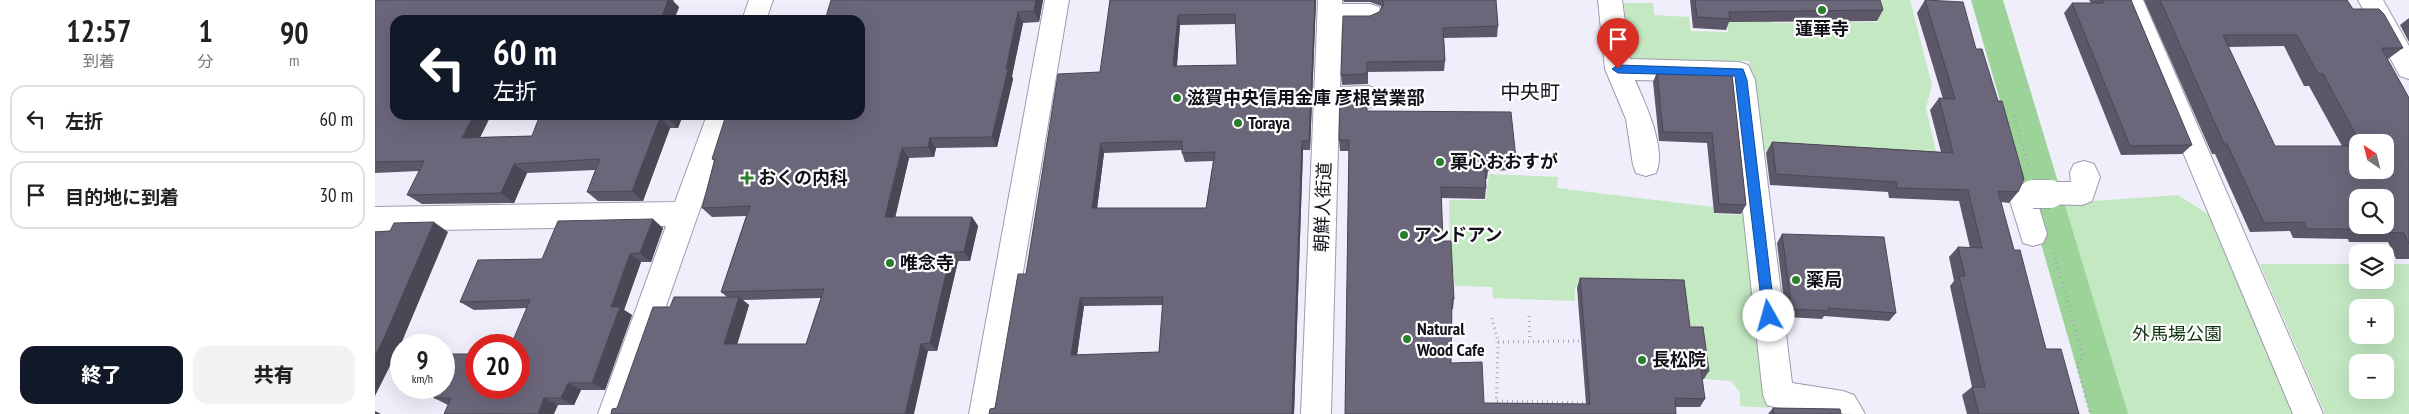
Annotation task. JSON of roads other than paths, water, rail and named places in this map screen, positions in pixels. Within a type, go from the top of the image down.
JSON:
[{"type":"street","points":[[756,15],[761,0]]},
{"type":"street","points":[[982,401],[1022,162],[1054,49],[1057,0]]},
{"type":"street","points":[[2131,0],[2309,414]]},
{"type":"street","points":[[2370,0],[2409,69]]},
{"type":"street","points":[[1330,7],[1370,14]]},
{"type":"street","name":"朝鮮人街道","points":[[1316,414],[1330,7]]},
{"type":"street","points":[[1608,12],[1618,69],[1639,119],[1645,165]]},
{"type":"street","points":[[1618,69],[1739,72],[1742,80],[1762,230],[1776,350],[1779,396],[1843,406],[1850,414]]},
{"type":"street","points":[[1327,98],[1369,97]]},
{"type":"street","points":[[613,414],[684,228],[718,120]]},
{"type":"street","points":[[2043,242],[2024,201],[2038,187],[2082,193],[2086,177],[2084,172]]},
{"type":"street","points":[[375,220],[684,228]]},
{"type":"waterway","points":[[1987,0],[2109,414]]},
{"type":"place","name":"蓮華寺","points":[[1822,10]]},
{"type":"place","name":"滋賀中央信用金庫 彦根営業部","points":[[1177,98]]},
{"type":"place","name":"Toraya","points":[[1238,123]]},
{"type":"place","name":"菓心おおすが","points":[[1440,162]]},
{"type":"place","name":"おくの内科","points":[[747,178]]},
{"type":"place","name":"アンドアン","points":[[1404,235]]},
{"type":"place","name":"唯念寺","points":[[890,263]]},
{"type":"place","name":"薬局","points":[[1796,280]]},
{"type":"place","name":"Natural Wood Cafe","points":[[1407,339]]},
{"type":"place","name":"長松院","points":[[1642,360]]},
{"type":"district","name":"中央町","points":[[1530,92]]},
{"type":"park label","name":"外馬場公園","points":[[2177,334]]}]
